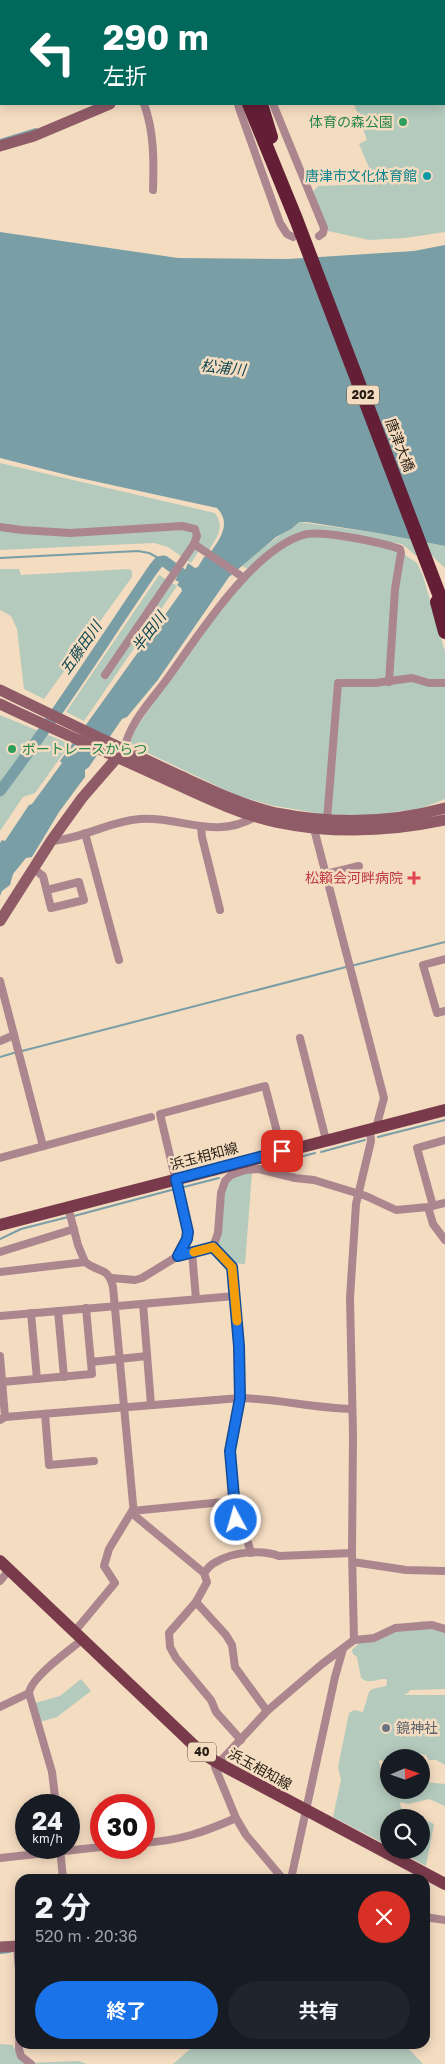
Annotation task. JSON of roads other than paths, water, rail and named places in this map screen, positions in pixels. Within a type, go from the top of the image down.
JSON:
[{"type":"highway","name":"202","points":[[249,105],[296,218]]},
{"type":"highway","name":"202","points":[[261,105],[296,218]]},
{"type":"highway","name":"唐津大橋","points":[[296,218],[430,572]]},
{"type":"highway","name":"202","points":[[430,572],[445,592]]},
{"type":"highway","name":"202","points":[[430,572],[445,610]]},
{"type":"highway","name":"202","points":[[430,572],[445,632]]},
{"type":"main road","name":"浜玉相知線","points":[[0,1225],[445,1110]]},
{"type":"main road","name":"浜玉相知線","points":[[5,1565],[202,1753],[306,1811],[426,1874]]},
{"type":"main road","name":"浜玉相知線","points":[[430,1876],[445,1884]]},
{"type":"street","points":[[0,146],[34,136],[108,105]]},
{"type":"street","points":[[144,105],[150,121],[154,160],[153,190]]},
{"type":"street","points":[[238,105],[280,223],[287,234],[294,237]]},
{"type":"street","points":[[273,105],[324,228],[323,233],[319,236]]},
{"type":"street","points":[[0,527],[70,533],[188,526],[197,532],[194,544],[106,675]]},
{"type":"street","points":[[0,921],[51,841],[82,798],[121,754],[131,729],[204,627],[244,578],[272,553],[304,534],[324,534],[400,549],[389,682]]},
{"type":"street","points":[[194,544],[244,578]]},
{"type":"street","points":[[327,820],[338,683],[389,682],[412,678],[429,683],[444,684]]},
{"type":"street","points":[[0,690],[45,711],[121,754]]},
{"type":"street","points":[[0,704],[37,722],[211,790],[259,813],[313,823],[369,830],[412,826],[445,820]]},
{"type":"street","points":[[313,823],[327,820],[404,817],[445,808]]},
{"type":"street","points":[[51,841],[141,819],[201,828],[217,828],[234,825],[259,813]]},
{"type":"street","points":[[313,823],[384,1098],[373,1129],[357,1194],[352,1242],[350,1298],[354,1640]]},
{"type":"street","points":[[201,828],[220,910]]},
{"type":"street","points":[[85,833],[119,960]]},
{"type":"street","points":[[326,874],[359,866]]},
{"type":"street","points":[[34,870],[43,876],[51,908],[84,900],[79,882],[47,890]]},
{"type":"street","points":[[445,959],[423,965],[437,1013],[445,1011]]},
{"type":"street","points":[[0,981],[43,1146]]},
{"type":"street","points":[[0,1041],[14,1034]]},
{"type":"street","points":[[300,1038],[326,1140]]},
{"type":"street","points":[[178,1256],[187,1239],[188,1232],[160,1114],[265,1086],[282,1151]]},
{"type":"street","points":[[0,1158],[151,1117]]},
{"type":"street","points":[[445,1140],[417,1148],[433,1224],[445,1240]]},
{"type":"street","points":[[213,1247],[218,1233],[221,1194],[225,1181],[231,1175],[259,1168],[295,1178],[314,1180],[357,1194],[396,1210],[430,1207],[445,1203]]},
{"type":"street","points":[[68,1207],[78,1245],[85,1262]]},
{"type":"street","points":[[0,1252],[74,1229]]},
{"type":"street","points":[[111,1278],[135,1280],[142,1278],[178,1256],[213,1247]]},
{"type":"street","points":[[213,1247],[232,1267],[239,1346],[240,1398],[230,1451],[233,1501],[236,1520],[246,1536],[250,1553]]},
{"type":"street","points":[[192,1252],[196,1299]]},
{"type":"street","points":[[0,1272],[85,1262],[106,1272],[111,1278],[120,1359],[132,1511],[134,1515],[204,1573],[206,1582],[196,1602],[169,1633],[170,1647],[176,1658],[211,1700],[216,1712],[241,1740]]},
{"type":"street","points":[[0,1316],[235,1296]]},
{"type":"street","points":[[143,1304],[151,1405]]},
{"type":"street","points":[[2,1382],[92,1374],[86,1308]]},
{"type":"street","points":[[58,1311],[64,1377]]},
{"type":"street","points":[[31,1313],[37,1379]]},
{"type":"street","points":[[0,1356],[3,1419],[240,1398],[266,1399],[329,1408],[352,1409]]},
{"type":"street","points":[[91,1362],[147,1356]]},
{"type":"street","points":[[45,1414],[49,1465],[94,1461]]},
{"type":"street","points":[[132,1511],[233,1501]]},
{"type":"street","points":[[55,1794],[52,1772],[29,1688],[79,1635],[115,1583],[104,1566],[109,1549],[132,1511]]},
{"type":"street","points":[[204,1573],[215,1562],[228,1557],[250,1553],[279,1556],[352,1553]]},
{"type":"street","points":[[353,1562],[406,1570],[445,1571]]},
{"type":"street","points":[[0,1581],[5,1565]]},
{"type":"street","points":[[196,1602],[226,1635],[232,1645],[235,1667],[267,1711]]},
{"type":"street","points":[[279,1874],[246,1835],[236,1818],[215,1769],[218,1763],[267,1711],[322,1664],[354,1640],[374,1638],[395,1628],[432,1625],[445,1629]]},
{"type":"street","points":[[292,1874],[343,1649]]},
{"type":"street","points":[[0,1708],[29,1693]]},
{"type":"street","points":[[155,1842],[175,1840],[204,1832],[236,1818]]},
{"type":"street","points":[[0,1858],[15,1856]]},
{"type":"street","points":[[62,1859],[64,1874]]},
{"type":"street","points":[[436,1918],[445,1915]]},
{"type":"street","points":[[430,1917],[445,1920]]},
{"type":"street","points":[[0,1947],[15,1946]]},
{"type":"street","points":[[19,2049],[22,2056],[31,2064]]},
{"type":"water","name":"松浦川","points":[[0,232],[178,258],[288,259],[414,251],[445,245],[445,546],[307,522],[299,522],[276,537],[229,577],[157,681],[127,717],[122,719],[85,770],[85,777],[59,812],[32,857],[26,858],[13,874],[10,885],[2,891],[0,896],[0,843],[2,840],[5,841],[29,805],[32,804],[62,763],[60,761],[182,591],[177,585],[179,582],[175,580],[183,569],[185,570],[188,563],[195,568],[198,567],[204,557],[208,556],[216,545],[224,527],[224,521],[222,514],[217,508],[75,477],[0,458]]},
{"type":"waterway","points":[[0,140],[36,129]]},
{"type":"waterway","points":[[0,558],[138,551],[149,553],[164,561]]},
{"type":"waterway","name":"五藤田川","points":[[0,791],[159,562],[164,561],[186,577]]},
{"type":"waterway","points":[[351,966],[445,942]]},
{"type":"waterway","points":[[22,1051],[346,967]]},
{"type":"waterway","points":[[0,1057],[17,1052]]},
{"type":"waterway","points":[[378,1137],[445,1120]]},
{"type":"waterway","points":[[321,1152],[365,1140]]},
{"type":"waterway","points":[[269,1165],[315,1153]]},
{"type":"waterway","points":[[180,1188],[219,1178]]},
{"type":"waterway","points":[[74,1216],[175,1189]]},
{"type":"waterway","points":[[0,1239],[21,1229],[68,1217]]},
{"type":"waterway","points":[[0,1953],[10,1952]]},
{"type":"place","name":"体育の森公園","points":[[403,122]]},
{"type":"place","name":"唐津市文化体育館","points":[[427,176]]},
{"type":"place","name":"ボートレースからつ","points":[[12,749]]},
{"type":"place","name":"松籟会河畔病院","points":[[414,878]]},
{"type":"place","name":"鏡神社","points":[[386,1728]]},
{"type":"water label","name":"半田川","points":[[149,632]]}]
